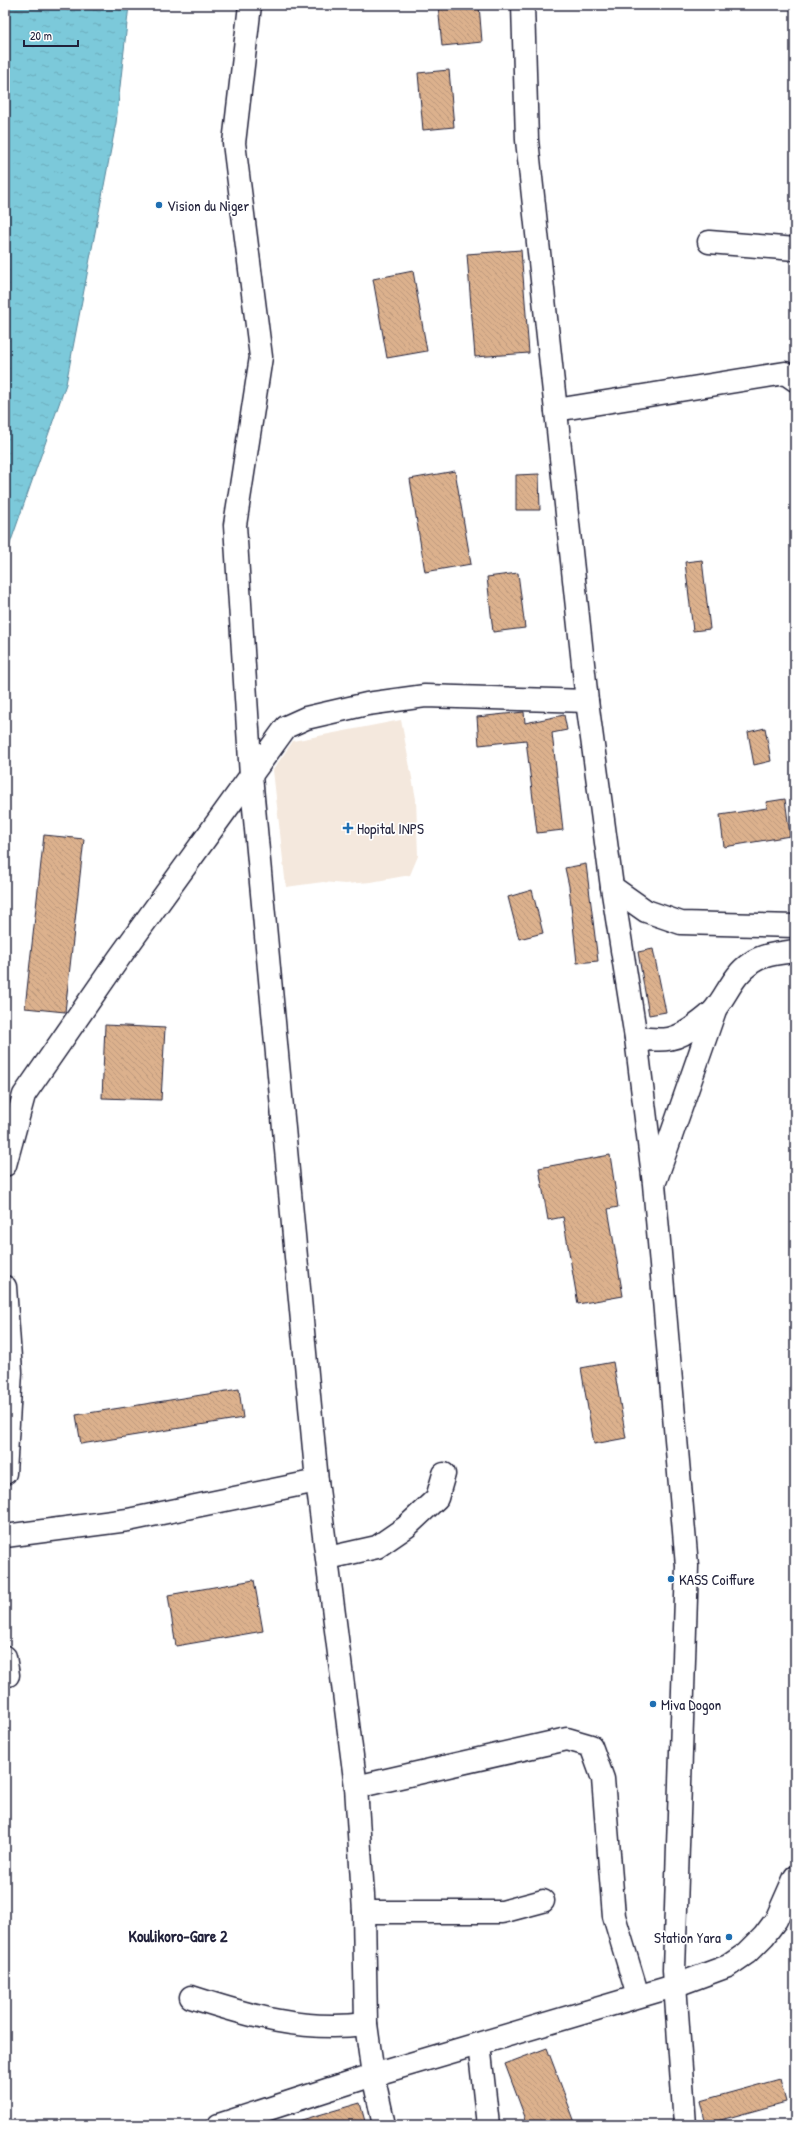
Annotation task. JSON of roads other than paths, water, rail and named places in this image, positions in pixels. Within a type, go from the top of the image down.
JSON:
[{"type":"main road","points":[[250,5],[234,143],[261,357],[234,526],[251,776],[317,1481],[356,1786],[364,1912],[366,2024],[373,2075],[384,2125]]},
{"type":"main road","points":[[523,5],[527,140],[587,701],[612,887],[636,1038],[654,1184],[687,1566],[674,1986],[685,2125]]},
{"type":"main road","points":[[709,242],[795,249]]},
{"type":"main road","points":[[556,410],[785,373],[795,380]]},
{"type":"main road","points":[[5,1165],[24,1095],[119,958],[286,727],[306,718],[367,704],[425,696],[587,701]]},
{"type":"main road","points":[[612,887],[646,911],[681,923],[795,926]]},
{"type":"main road","points":[[654,1184],[714,1010],[735,976],[752,962],[776,953],[795,951]]},
{"type":"main road","points":[[636,1038],[658,1041],[673,1039],[688,1032],[714,1010]]},
{"type":"main road","points":[[5,1287],[11,1372],[5,1473]]},
{"type":"main road","points":[[328,1558],[377,1547],[406,1526],[437,1498],[444,1474]]},
{"type":"main road","points":[[5,1536],[128,1520],[317,1481]]},
{"type":"main road","points":[[356,1786],[567,1740],[590,1746],[603,1779],[614,1916],[638,1996]]},
{"type":"main road","points":[[219,2125],[373,2075],[674,1986],[728,1966],[747,1953],[764,1936],[776,1920],[795,1876]]},
{"type":"main road","points":[[364,1912],[502,1912],[543,1901]]},
{"type":"main road","points":[[191,1997],[250,2016],[280,2022],[314,2027],[342,2027],[366,2024]]},
{"type":"main road","points":[[479,2044],[488,2125]]},
{"type":"water","points":[[5,5],[129,5],[116,123],[66,384],[5,558]]},
{"type":"place","name":"Vision du Niger","points":[[159,205]]},
{"type":"place","name":"Hopital INPS","points":[[348,828]]},
{"type":"place","name":"KASS Coiffure","points":[[671,1579]]},
{"type":"place","name":"Miva Dogon","points":[[653,1704]]},
{"type":"place","name":"Station Yara","points":[[729,1937]]},
{"type":"district","name":"Koulikoro-Gare 2","points":[[178,1936]]}]
